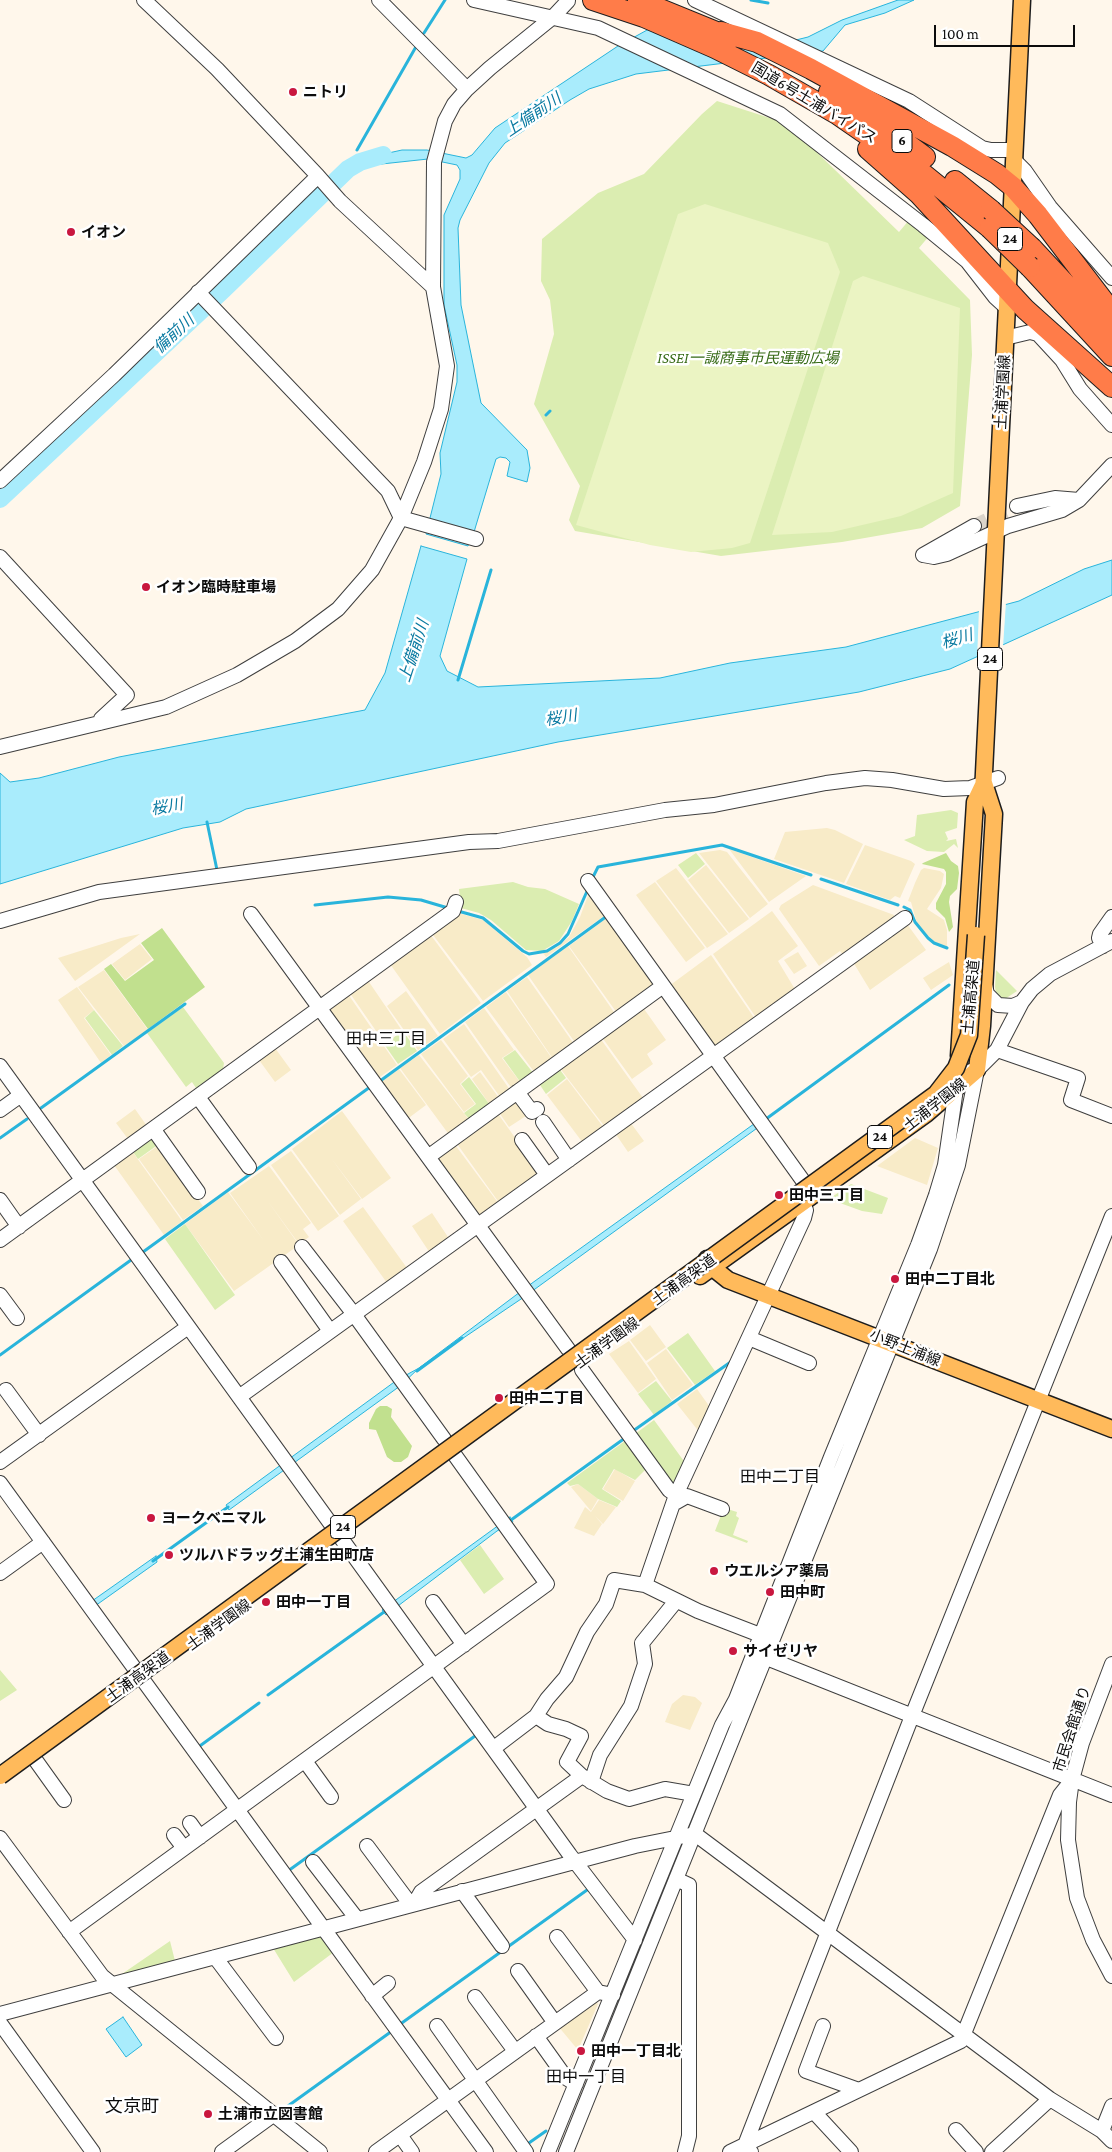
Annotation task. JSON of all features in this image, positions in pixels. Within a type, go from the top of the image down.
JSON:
[{"type":"highway","name":"国道6号土浦バイパス","points":[[593,0],[667,10],[721,32],[757,42],[810,75],[886,129],[990,219],[1112,334]]},
{"type":"highway","name":"国道6号土浦バイパス","points":[[641,8],[769,75],[837,114],[990,219]]},
{"type":"highway","points":[[810,75],[952,146],[997,174],[1013,187],[1038,215],[1112,312]]},
{"type":"highway","points":[[837,114],[855,138],[919,194],[1007,300],[1112,387]]},
{"type":"highway","name":"国道6号土浦バイパス","points":[[1031,257],[1112,356]]},
{"type":"main road","name":"土浦学園線","points":[[337,1531],[454,1454],[709,1262],[806,1184],[957,1081],[977,1070],[985,986],[994,814],[989,777],[996,540],[1022,0]]},
{"type":"main road","name":"土浦学園線","points":[[0,1783],[139,1675],[709,1262],[801,1203],[926,1114],[957,1081],[975,802],[989,777]]},
{"type":"main road","name":"土浦高架道","points":[[0,1776],[936,1094],[956,1068],[969,1035],[989,777]]},
{"type":"main road","name":"小野土浦線","points":[[709,1262],[728,1280],[769,1297],[1112,1429]]},
{"type":"main road","name":"土浦学園線","points":[[0,1767],[139,1675]]},
{"type":"street","points":[[144,0],[217,69],[340,201],[433,287]]},
{"type":"street","points":[[379,0],[467,89]]},
{"type":"street","points":[[474,0],[598,28],[780,114],[967,261],[995,297],[1007,300]]},
{"type":"street","points":[[695,0],[909,101],[982,148],[1014,155],[1050,207],[1112,278]]},
{"type":"street","points":[[0,748],[166,706],[237,675],[295,641],[338,609],[372,570],[402,518],[424,462],[441,409],[447,366],[433,287],[434,162],[438,141],[445,121],[454,104],[467,89],[553,17],[568,1]]},
{"type":"street","points":[[0,482],[114,375],[205,300],[325,183]]},
{"type":"street","points":[[205,300],[388,491],[402,518],[476,539]]},
{"type":"street","points":[[1005,338],[1030,332],[1038,334],[1062,360],[1080,389],[1112,425]]},
{"type":"street","points":[[974,526],[923,555],[934,557],[996,540],[1008,526],[1062,510],[1078,500],[1112,465]]},
{"type":"street","points":[[1017,506],[1055,498],[1078,500]]},
{"type":"street","points":[[0,557],[127,695],[101,718],[100,723]]},
{"type":"street","points":[[0,921],[100,892],[427,848],[498,841],[665,810],[714,805],[826,783],[865,778],[910,782],[944,789],[970,788],[989,777]]},
{"type":"street","points":[[588,881],[806,1184]]},
{"type":"street","points":[[0,1240],[84,1181],[454,911],[456,902]]},
{"type":"street","points":[[250,914],[568,1349]]},
{"type":"street","points":[[566,2152],[695,1834],[767,1637],[886,1341],[949,1199],[958,1166],[977,1070],[997,1050],[1022,1002],[1032,988],[1050,974],[1108,944],[1099,938],[1112,917]]},
{"type":"street","points":[[239,1396],[905,918]]},
{"type":"street","points":[[428,1157],[663,986]]},
{"type":"street","points":[[985,986],[987,994],[998,1005],[1013,1006],[1022,1002]]},
{"type":"street","points":[[997,1050],[1078,1078],[1071,1100],[1112,1116]]},
{"type":"street","points":[[0,1066],[575,1862],[635,1940]]},
{"type":"street","points":[[886,1341],[936,1196],[944,1165],[957,1081]]},
{"type":"street","points":[[517,1092],[532,1112],[540,1116],[569,1160]]},
{"type":"street","points":[[0,1110],[21,1095]]},
{"type":"street","points":[[198,1097],[249,1167]]},
{"type":"street","points":[[154,1130],[198,1192]]},
{"type":"street","points":[[522,1140],[547,1175]]},
{"type":"street","points":[[0,1200],[19,1227]]},
{"type":"street","points":[[645,1585],[674,1500],[804,1218],[806,1210],[801,1203]]},
{"type":"street","points":[[748,2149],[828,1932],[912,1716],[1112,1216]]},
{"type":"street","points":[[302,1247],[353,1313],[444,1439]]},
{"type":"street","points":[[281,1262],[330,1331]]},
{"type":"street","points":[[0,1295],[17,1318]]},
{"type":"street","points":[[0,1462],[188,1327]]},
{"type":"street","points":[[749,1338],[809,1363]]},
{"type":"street","points":[[582,1370],[669,1490],[674,1500]]},
{"type":"street","points":[[6,1390],[38,1435]]},
{"type":"street","points":[[69,1932],[547,1584],[454,1454]]},
{"type":"street","points":[[0,1483],[486,2152]]},
{"type":"street","points":[[674,1500],[687,1496],[722,1509]]},
{"type":"street","points":[[0,1573],[43,1542]]},
{"type":"street","points":[[494,1748],[536,1716],[547,1699],[566,1677],[587,1632],[606,1604],[614,1580],[645,1585],[676,1600],[767,1637]]},
{"type":"street","points":[[412,1904],[420,1892],[538,1809],[586,1779],[631,1706],[644,1664],[642,1643],[676,1600]]},
{"type":"street","points":[[433,1602],[464,1645]]},
{"type":"street","points":[[760,1655],[1112,1795]]},
{"type":"street","points":[[548,2152],[694,1794],[760,1655]]},
{"type":"street","name":"市民会館通り","points":[[1112,1664],[1082,1742],[1072,1780],[1069,1802],[1068,1840],[1077,1898],[1093,1940],[1112,1976]]},
{"type":"street","points":[[536,1716],[548,1724],[566,1729],[580,1736],[567,1762],[586,1779],[607,1791],[629,1799],[665,1789],[694,1794]]},
{"type":"street","points":[[34,1758],[64,1800]]},
{"type":"street","points":[[305,1761],[331,1797]]},
{"type":"street","points":[[730,2152],[748,2149],[814,2112],[961,2041],[1060,1795],[1072,1780]]},
{"type":"street","points":[[190,1823],[200,1837]]},
{"type":"street","points":[[0,2014],[462,1891],[695,1834],[1050,2099],[1102,2131],[1112,2142]]},
{"type":"street","points":[[174,1835],[184,1848]]},
{"type":"street","points":[[0,1838],[93,1966],[112,1984],[320,2152]]},
{"type":"street","points":[[366,1846],[412,1904]]},
{"type":"street","points":[[313,1862],[357,1919]]},
{"type":"street","points":[[676,1879],[689,1885],[690,2136],[686,2152]]},
{"type":"street","points":[[462,1891],[502,1946]]},
{"type":"street","points":[[557,1937],[598,1992],[613,1995]]},
{"type":"street","points":[[215,1957],[276,2038]]},
{"type":"street","points":[[518,1971],[555,2023]]},
{"type":"street","points":[[372,1996],[388,1983]]},
{"type":"street","points":[[376,2152],[598,1992]]},
{"type":"street","points":[[475,1997],[515,2051]]},
{"type":"street","points":[[0,2023],[93,2152]]},
{"type":"street","points":[[437,2026],[526,2152]]},
{"type":"street","points":[[823,2026],[806,2071],[859,2090]]},
{"type":"street","points":[[536,2036],[566,2078],[576,2084]]},
{"type":"street","points":[[992,2152],[1050,2099]]},
{"type":"street","points":[[1102,2131],[1112,2106]]},
{"type":"street","points":[[814,2112],[846,2150]]},
{"type":"street","points":[[222,2152],[273,2115]]},
{"type":"street","points":[[956,2130],[976,2152]]},
{"type":"street","points":[[400,2135],[412,2152]]},
{"type":"shaded area","points":[[827,828],[863,844],[844,883],[774,859],[785,832]]},
{"type":"shaded area","points":[[865,845],[915,864],[900,898],[895,896],[890,900],[846,884]]},
{"type":"shaded area","points":[[729,849],[806,876],[769,902]]},
{"type":"shaded area","points":[[720,850],[727,852],[768,904],[750,918],[699,853]]},
{"type":"shaded area","points":[[706,865],[749,919],[729,933],[688,880]]},
{"type":"shaded area","points":[[676,868],[728,934],[707,948],[656,881]]},
{"type":"shaded area","points":[[924,868],[940,871],[944,874],[941,888],[927,909],[944,920],[947,930],[947,947],[935,942],[925,933],[917,923],[911,902],[908,901],[921,870]]},
{"type":"shaded area","points":[[655,882],[705,948],[686,962],[636,895]]},
{"type":"shaded area","points":[[813,885],[894,915],[895,921],[844,956],[840,951],[819,966],[779,909],[781,905]]},
{"type":"shaded area","points":[[590,890],[607,914],[546,957],[543,953],[557,947],[569,937],[580,917]]},
{"type":"shaded area","points":[[772,911],[798,946],[778,961],[796,991],[757,1019],[713,954]]},
{"type":"shaded area","points":[[458,913],[483,920],[527,957],[532,965],[483,1001],[433,935],[433,931]]},
{"type":"shaded area","points":[[608,917],[658,984],[617,1013],[569,946]]},
{"type":"shaded area","points":[[907,924],[926,950],[870,990],[853,962]]},
{"type":"shaded area","points":[[140,934],[75,981],[58,958],[121,938]]},
{"type":"shaded area","points":[[430,934],[481,1003],[440,1034],[390,964]]},
{"type":"shaded area","points":[[140,944],[152,959],[125,980],[112,964]]},
{"type":"shaded area","points":[[568,946],[616,1015],[576,1044],[528,975]]},
{"type":"shaded area","points":[[798,952],[807,966],[794,974],[784,960]]},
{"type":"shaded area","points":[[711,955],[755,1019],[715,1049],[669,986]]},
{"type":"shaded area","points":[[949,962],[953,975],[931,990],[923,978]]},
{"type":"shaded area","points":[[104,970],[148,1030],[124,1046],[78,987]]},
{"type":"shaded area","points":[[527,977],[574,1044],[553,1059],[507,991]]},
{"type":"shaded area","points":[[367,979],[401,1029],[383,1041],[349,992]]},
{"type":"shaded area","points":[[77,987],[94,1010],[84,1018],[111,1055],[101,1063],[58,1000]]},
{"type":"shaded area","points":[[406,991],[438,1036],[418,1050],[387,1006]]},
{"type":"shaded area","points":[[506,992],[553,1060],[535,1073],[486,1007]]},
{"type":"shaded area","points":[[348,994],[397,1065],[377,1079],[327,1009]]},
{"type":"shaded area","points":[[642,1006],[666,1040],[647,1054],[653,1064],[632,1079],[601,1036]]},
{"type":"shaded area","points":[[484,1008],[514,1050],[502,1058],[520,1082],[512,1089],[465,1022]]},
{"type":"shaded area","points":[[464,1024],[510,1090],[500,1097],[481,1070],[471,1077],[443,1039]]},
{"type":"shaded area","points":[[600,1038],[643,1098],[605,1127],[559,1067]]},
{"type":"shaded area","points":[[441,1040],[468,1076],[460,1084],[475,1104],[464,1112],[421,1054]]},
{"type":"shaded area","points":[[275,1048],[291,1070],[275,1082],[259,1060]]},
{"type":"shaded area","points":[[419,1055],[470,1121],[450,1136],[400,1068]]},
{"type":"shaded area","points":[[399,1069],[426,1105],[406,1120],[379,1083]]},
{"type":"shaded area","points":[[480,1072],[499,1098],[490,1105],[472,1079]]},
{"type":"shaded area","points":[[567,1079],[604,1128],[583,1143],[547,1095]]},
{"type":"shaded area","points":[[516,1097],[529,1114],[509,1127],[498,1111]]},
{"type":"shaded area","points":[[135,1109],[147,1126],[128,1139],[116,1123]]},
{"type":"shaded area","points":[[342,1111],[391,1178],[362,1199],[331,1158],[361,1199],[340,1215],[292,1149]]},
{"type":"shaded area","points":[[496,1111],[541,1174],[500,1204],[455,1141]]},
{"type":"shaded area","points":[[630,1122],[644,1141],[628,1152],[615,1133]]},
{"type":"shaded area","points":[[915,1138],[938,1148],[927,1185],[877,1166]]},
{"type":"shaded area","points":[[453,1142],[499,1204],[479,1219],[433,1157]]},
{"type":"shaded area","points":[[159,1145],[203,1206],[183,1220],[139,1159]]},
{"type":"shaded area","points":[[132,1151],[182,1221],[164,1235],[114,1165]]},
{"type":"shaded area","points":[[291,1151],[339,1216],[318,1231],[271,1165]]},
{"type":"shaded area","points":[[269,1166],[311,1223],[303,1229],[309,1237],[299,1244],[267,1200],[299,1245],[234,1291],[185,1224],[228,1192],[264,1241],[230,1193]]},
{"type":"shaded area","points":[[363,1207],[407,1268],[387,1283],[343,1221]]},
{"type":"shaded area","points":[[432,1213],[450,1240],[430,1253],[412,1226]]},
{"type":"shaded area","points":[[650,1325],[666,1347],[646,1361],[630,1340]]},
{"type":"shaded area","points":[[629,1341],[656,1379],[638,1393],[609,1354]]},
{"type":"shaded area","points":[[666,1349],[693,1385],[672,1400],[647,1363]]},
{"type":"shaded area","points":[[697,1389],[712,1410],[700,1433],[677,1404]]},
{"type":"shaded area","points":[[615,1469],[635,1481],[623,1501],[603,1489]]},
{"type":"shaded area","points":[[578,1484],[598,1499],[591,1511],[571,1487]]},
{"type":"shaded area","points":[[599,1500],[616,1507],[603,1524],[595,1516],[602,1524],[594,1536],[574,1528],[585,1507],[591,1512]]},
{"type":"shaded area","points":[[683,1695],[695,1697],[702,1703],[690,1730],[665,1722],[672,1704]]},
{"type":"shaded area","points":[[594,2000],[598,2004],[578,2050],[558,2026]]},
{"type":"green space","name":"ISSEI一誠商事市民運動広場","points":[[717,101],[776,120],[801,137],[899,232],[910,219],[929,236],[919,248],[970,300],[972,355],[960,506],[922,528],[842,542],[721,556],[575,531],[569,520],[580,486],[534,404],[554,334],[550,300],[541,281],[542,239],[598,193],[644,174]]},
{"type":"green space","points":[[705,204],[828,243],[840,272],[750,543],[732,548],[691,552],[650,545],[576,525],[678,214]]},
{"type":"green space","points":[[863,276],[960,308],[953,493],[901,516],[832,532],[772,535],[853,281]]},
{"type":"green space","points":[[951,810],[958,813],[957,828],[945,832],[948,839],[946,841],[956,839],[958,848],[954,844],[944,852],[927,851],[904,840],[915,836],[917,815]]},
{"type":"green space","points":[[696,853],[705,864],[688,878],[678,865]]},
{"type":"green space","points":[[946,853],[951,861],[958,866],[959,873],[957,889],[950,896],[949,902],[953,927],[949,932],[945,918],[936,909],[936,903],[946,884],[946,872],[944,869],[922,864]]},
{"type":"green space","points":[[513,882],[528,887],[545,889],[579,904],[572,921],[559,941],[542,951],[526,950],[491,920],[479,913],[461,908],[459,889]]},
{"type":"green space","points":[[162,928],[205,987],[148,1029],[104,969],[111,964],[125,981],[154,960],[141,943]]},
{"type":"green space","points":[[996,970],[1017,991],[1005,999],[999,997],[996,993]]},
{"type":"green space","points":[[183,1007],[224,1063],[223,1069],[196,1088],[192,1082],[186,1087],[147,1033]]},
{"type":"green space","points":[[94,1010],[123,1046],[112,1055],[85,1018]]},
{"type":"green space","points":[[403,1031],[417,1051],[398,1064],[384,1044]]},
{"type":"green space","points":[[515,1050],[534,1074],[521,1083],[503,1058]]},
{"type":"green space","points":[[558,1067],[566,1078],[546,1094],[538,1082]]},
{"type":"green space","points":[[469,1077],[490,1105],[470,1120],[464,1113],[476,1104],[461,1084]]},
{"type":"green space","points":[[151,1134],[159,1144],[138,1159],[131,1149]]},
{"type":"green space","points":[[851,1184],[888,1198],[882,1214],[862,1211],[829,1199]]},
{"type":"green space","points":[[185,1224],[235,1295],[215,1310],[165,1239]]},
{"type":"green space","points":[[688,1333],[715,1371],[695,1385],[667,1348]]},
{"type":"green space","points":[[656,1381],[672,1401],[654,1415],[638,1394]]},
{"type":"green space","points":[[380,1406],[387,1406],[392,1409],[391,1417],[412,1446],[408,1457],[401,1462],[394,1462],[387,1457],[376,1430],[369,1429],[369,1423],[376,1409]]},
{"type":"green space","points":[[654,1420],[686,1464],[674,1487],[635,1434]]},
{"type":"green space","points":[[625,1441],[646,1469],[635,1480],[614,1469],[602,1489],[621,1501],[617,1507],[598,1499],[578,1484],[570,1486],[567,1483]]},
{"type":"green space","points":[[724,1508],[737,1512],[736,1516],[739,1518],[733,1535],[748,1541],[747,1543],[715,1531]]},
{"type":"green space","points":[[480,1545],[504,1579],[484,1594],[460,1560]]},
{"type":"green space","points":[[0,1670],[17,1690],[0,1701]]},
{"type":"green space","points":[[323,1936],[334,1952],[294,1982],[273,1948]]},
{"type":"green space","points":[[170,1941],[175,1961],[119,1976]]},
{"type":"water","name":"上備前川","points":[[898,0],[914,0],[885,13],[845,25],[823,51],[636,74],[589,89],[505,143],[489,163],[460,220],[458,228],[461,305],[481,403],[527,450],[530,468],[527,482],[507,476],[510,462],[506,458],[500,457],[496,459],[468,546],[426,534],[441,474],[440,453],[457,382],[457,365],[444,305],[444,215],[460,179],[460,170],[457,165],[428,159],[363,166],[361,159],[402,150],[427,150],[466,158],[472,155],[495,128],[618,46],[649,29],[796,40],[808,37],[842,20]]},
{"type":"water","points":[[421,546],[467,559],[440,656],[447,671],[478,687],[660,678],[730,663],[846,647],[1019,601],[1084,569],[1112,560],[1112,595],[950,669],[859,692],[558,742],[246,809],[220,822],[183,828],[0,884],[0,773],[10,782],[39,778],[119,757],[365,710],[385,673]]},
{"type":"water","points":[[765,1116],[760,1126],[524,1297],[419,1368],[528,1286]]},
{"type":"water","points":[[419,1368],[400,1386],[229,1510],[226,1505],[397,1380]]},
{"type":"water","points":[[510,1517],[513,1522],[497,1531],[386,1615],[382,1610]]},
{"type":"water","points":[[156,1556],[157,1562],[95,1606],[92,1601]]},
{"type":"water","points":[[123,2017],[142,2045],[126,2057],[106,2029]]},
{"type":"pier","points":[[1006,602],[1003,647],[977,660],[979,609]]},
{"type":"waterway","name":"備前川","points":[[424,33],[445,0]]},
{"type":"waterway","points":[[751,0],[768,3]]},
{"type":"waterway","name":"備前川","points":[[357,150],[417,45]]},
{"type":"waterway","name":"備前川","points":[[0,499],[223,290],[348,169],[360,162],[383,155]]},
{"type":"waterway","points":[[546,415],[550,411]]},
{"type":"waterway","points":[[458,680],[491,570]]},
{"type":"waterway","points":[[207,822],[217,870]]},
{"type":"waterway","points":[[592,879],[598,867],[722,845],[811,875]]},
{"type":"waterway","points":[[821,879],[898,905]]},
{"type":"waterway","points":[[458,911],[483,918],[529,954],[547,951],[560,943],[568,934],[588,889]]},
{"type":"waterway","points":[[315,905],[388,897],[421,900],[448,908]]},
{"type":"waterway","points":[[904,907],[910,910],[915,922],[928,938],[934,943],[947,948]]},
{"type":"waterway","points":[[380,1081],[607,916]]},
{"type":"waterway","points":[[766,1119],[949,985]]},
{"type":"waterway","points":[[41,1108],[185,1004]]},
{"type":"waterway","points":[[143,1252],[370,1087]]},
{"type":"waterway","points":[[0,1138],[27,1119]]},
{"type":"waterway","points":[[0,1355],[131,1260]]},
{"type":"waterway","points":[[417,1371],[462,1338]]},
{"type":"waterway","points":[[633,1431],[732,1361]]},
{"type":"waterway","points":[[511,1520],[625,1438]]},
{"type":"waterway","points":[[153,1561],[228,1507]]},
{"type":"waterway","points":[[268,1695],[384,1612]]},
{"type":"waterway","points":[[197,1748],[259,1703]]},
{"type":"waterway","points":[[288,1871],[475,1736]]},
{"type":"waterway","points":[[399,2025],[587,1890]]},
{"type":"waterway","points":[[281,2111],[392,2031]]},
{"type":"waterway","points":[[526,2145],[546,2131]]},
{"type":"tunnel","points":[[974,526],[1017,506]]},
{"type":"place","name":"ニトリ","points":[[293,92]]},
{"type":"place","name":"イオン","points":[[71,232]]},
{"type":"place","name":"イオン臨時駐車場","points":[[146,587]]},
{"type":"place","name":"田中三丁目","points":[[779,1195]]},
{"type":"place","name":"田中二丁目北","points":[[895,1279]]},
{"type":"place","name":"田中二丁目","points":[[499,1398]]},
{"type":"place","name":"ヨークベニマル","points":[[151,1518]]},
{"type":"place","name":"ツルハドラッグ土浦生田町店","points":[[169,1555]]},
{"type":"place","name":"ウエルシア薬局","points":[[714,1571]]},
{"type":"place","name":"田中町","points":[[770,1592]]},
{"type":"place","name":"田中一丁目","points":[[266,1602]]},
{"type":"place","name":"サイゼリヤ","points":[[733,1651]]},
{"type":"place","name":"田中一丁目北","points":[[581,2051]]},
{"type":"place","name":"土浦市立図書館","points":[[208,2114]]},
{"type":"district","name":"田中三丁目","points":[[386,1039]]},
{"type":"district","name":"田中二丁目","points":[[780,1477]]},
{"type":"district","name":"田中一丁目","points":[[586,2077]]},
{"type":"district","name":"文京町","points":[[132,2106]]},
{"type":"water label","name":"桜川","points":[[957,639]]},
{"type":"water label","name":"桜川","points":[[561,718]]},
{"type":"water label","name":"桜川","points":[[167,807]]}]
